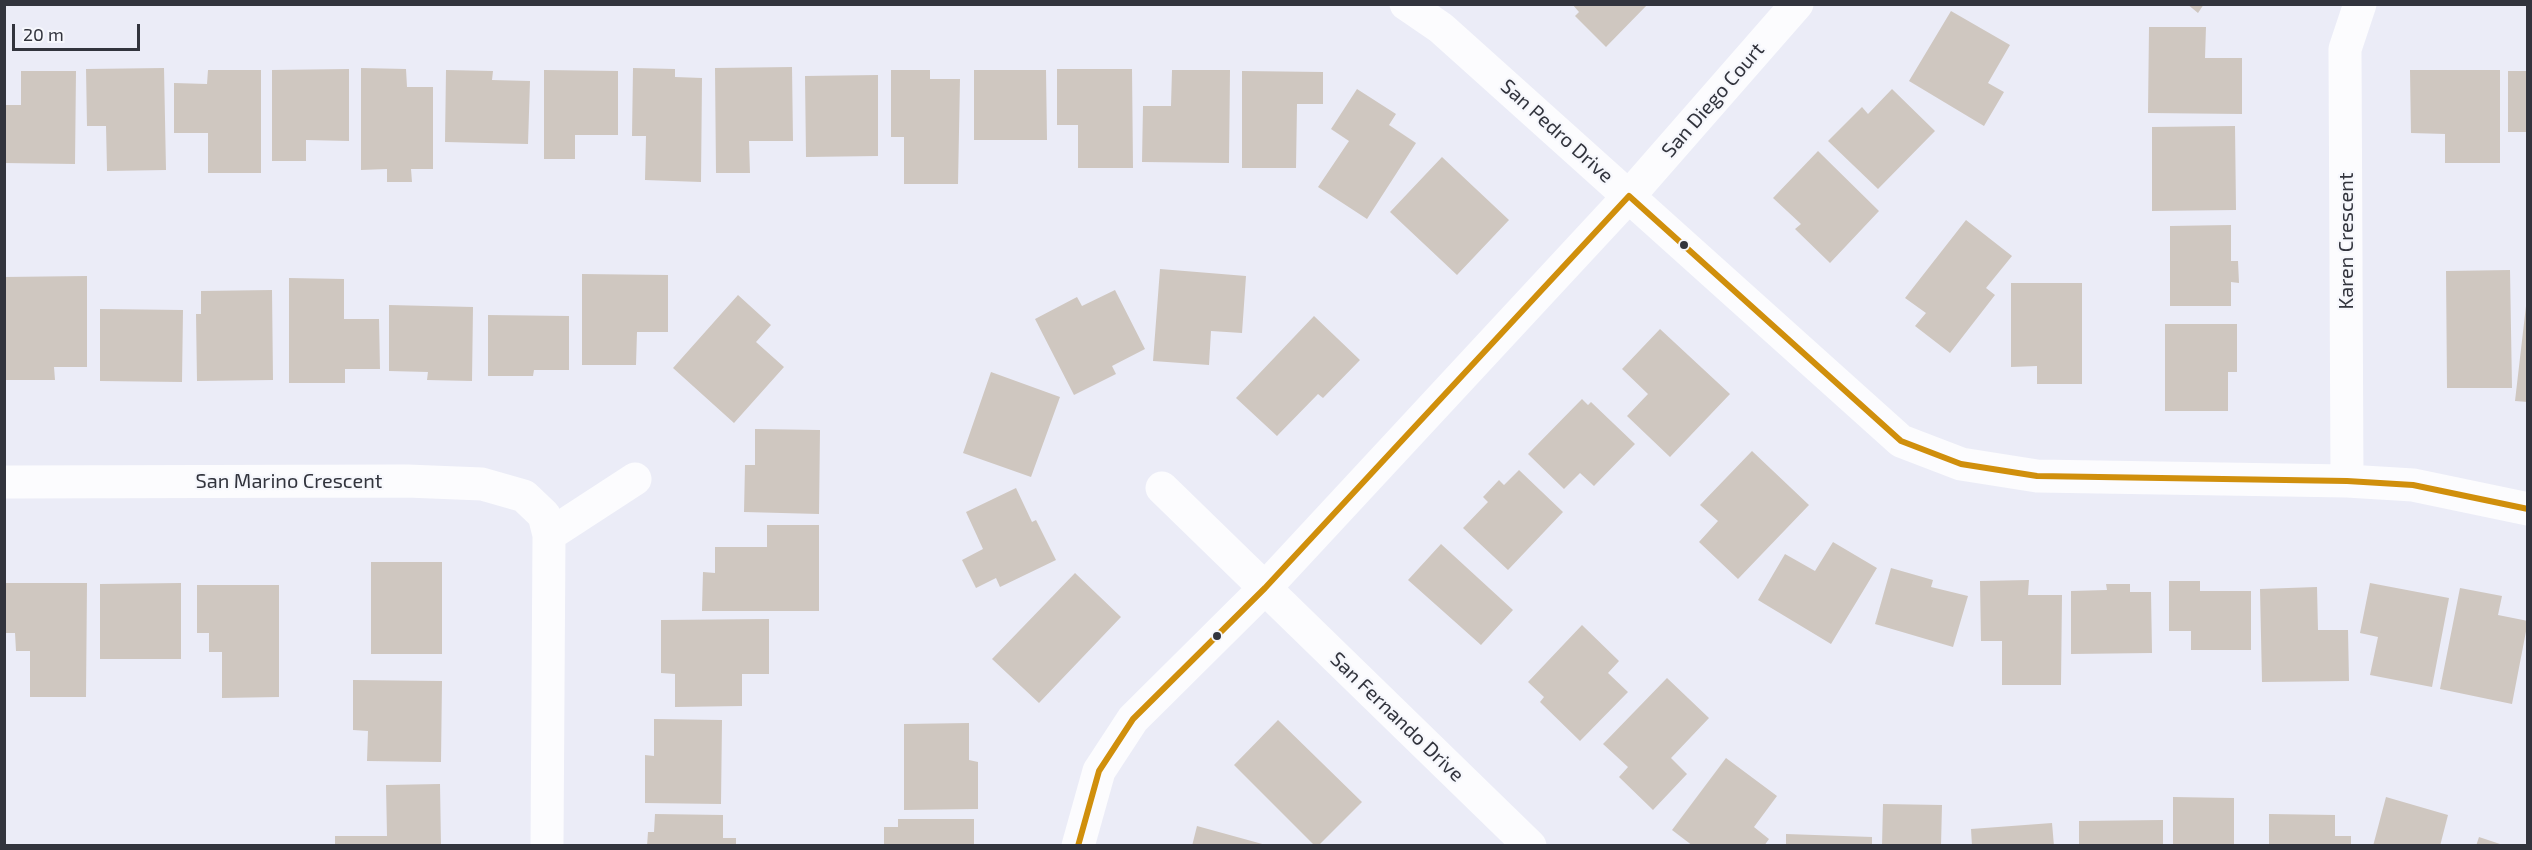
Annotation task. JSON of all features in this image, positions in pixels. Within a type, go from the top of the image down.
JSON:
[{"type":"street","name":"San Pedro Drive","points":[[1406,4],[1441,28],[1902,441],[1961,464],[2037,476],[2347,481],[2414,485],[2528,509]]},
{"type":"street","name":"San Diego Court","points":[[1078,846],[1099,771],[1134,719],[1265,588],[1629,196],[1797,4]]},
{"type":"street","name":"Karen Crescent","points":[[2347,481],[2345,49],[2360,4]]},
{"type":"street","points":[[549,535],[635,479]]},
{"type":"street","name":"San Marino Crescent","points":[[4,482],[407,481],[482,484],[524,495],[544,515],[549,535],[547,846]]},
{"type":"street","name":"San Fernando Drive","points":[[1162,488],[1530,846]]},
{"type":"building","points":[[1572,4],[1648,4],[1606,47],[1575,16],[1579,12]]},
{"type":"building","points":[[2187,4],[2204,4],[2198,13]]},
{"type":"building","points":[[1951,11],[2010,45],[1988,83],[2004,92],[1984,126],[1909,81]]},
{"type":"building","points":[[2149,27],[2206,27],[2205,58],[2242,58],[2242,114],[2148,113]]},
{"type":"building","points":[[792,67],[793,141],[749,141],[750,173],[716,173],[715,68]]},
{"type":"building","points":[[164,68],[166,170],[107,171],[106,126],[87,126],[86,69]]},
{"type":"building","points":[[361,68],[406,69],[407,87],[433,87],[433,169],[411,169],[412,182],[387,182],[387,169],[361,170]]},
{"type":"building","points":[[633,68],[675,69],[675,77],[702,78],[701,182],[645,180],[646,136],[632,136]]},
{"type":"building","points":[[349,69],[349,141],[306,140],[306,161],[272,161],[272,70]]},
{"type":"building","points":[[1057,69],[1132,69],[1133,168],[1078,168],[1078,125],[1057,125]]},
{"type":"building","points":[[208,70],[261,70],[261,173],[208,173],[208,133],[174,133],[174,83],[207,84]]},
{"type":"building","points":[[446,70],[493,71],[492,80],[530,81],[528,144],[445,142]]},
{"type":"building","points":[[544,70],[618,71],[618,135],[575,135],[575,159],[544,159]]},
{"type":"building","points":[[891,70],[930,70],[930,79],[960,79],[958,184],[904,184],[904,137],[891,137]]},
{"type":"building","points":[[974,70],[1046,70],[1047,140],[974,140]]},
{"type":"building","points":[[1172,70],[1230,70],[1229,163],[1142,162],[1143,106],[1171,106]]},
{"type":"building","points":[[2410,70],[2500,70],[2500,163],[2445,163],[2445,134],[2411,133]]},
{"type":"building","points":[[21,71],[76,71],[75,164],[4,163],[4,105],[21,105]]},
{"type":"building","points":[[1242,71],[1323,72],[1323,104],[1297,104],[1296,168],[1242,168]]},
{"type":"building","points":[[2508,71],[2528,71],[2528,132],[2508,132]]},
{"type":"building","points":[[878,75],[878,156],[806,157],[805,76]]},
{"type":"building","points":[[1357,89],[1396,114],[1389,125],[1416,143],[1367,219],[1318,187],[1349,141],[1331,129]]},
{"type":"building","points":[[1892,89],[1935,131],[1878,189],[1828,141],[1862,107],[1868,114]]},
{"type":"building","points":[[2235,126],[2236,210],[2152,211],[2152,127]]},
{"type":"building","points":[[1818,151],[1879,211],[1830,263],[1795,229],[1801,224],[1773,198]]},
{"type":"building","points":[[1442,157],[1509,220],[1457,275],[1390,212]]},
{"type":"building","points":[[1966,220],[2012,256],[1986,288],[1995,295],[1950,353],[1915,326],[1926,313],[1905,298]]},
{"type":"building","points":[[2231,225],[2231,261],[2238,261],[2239,283],[2231,282],[2231,306],[2170,306],[2170,226]]},
{"type":"building","points":[[1160,269],[1246,276],[1242,333],[1211,331],[1209,365],[1153,361]]},
{"type":"building","points":[[2510,270],[2512,388],[2447,388],[2446,271]]},
{"type":"building","points":[[582,274],[668,275],[668,332],[637,332],[636,365],[582,365]]},
{"type":"building","points":[[87,276],[87,367],[54,367],[55,380],[4,380],[4,277]]},
{"type":"building","points":[[289,278],[344,279],[344,319],[379,319],[380,369],[345,369],[345,383],[289,383]]},
{"type":"building","points":[[2011,283],[2082,283],[2082,384],[2037,384],[2037,366],[2011,367]]},
{"type":"building","points":[[272,290],[273,380],[197,381],[196,314],[201,314],[201,291]]},
{"type":"building","points":[[1115,290],[1145,349],[1112,366],[1116,374],[1074,395],[1035,319],[1077,297],[1082,306]]},
{"type":"building","points":[[738,295],[771,325],[756,342],[784,367],[734,423],[673,368]]},
{"type":"building","points":[[389,305],[473,307],[472,381],[427,380],[428,372],[389,371]]},
{"type":"building","points":[[2526,306],[2528,306],[2528,402],[2515,401]]},
{"type":"building","points":[[100,309],[183,310],[182,382],[100,381]]},
{"type":"building","points":[[488,315],[569,316],[569,370],[534,370],[533,376],[488,376]]},
{"type":"building","points":[[1314,316],[1360,360],[1323,398],[1318,394],[1277,436],[1236,398]]},
{"type":"building","points":[[2165,324],[2237,324],[2237,372],[2228,372],[2228,411],[2165,411]]},
{"type":"building","points":[[1660,329],[1730,394],[1670,457],[1627,416],[1648,394],[1622,369]]},
{"type":"building","points":[[991,372],[1060,397],[1031,477],[963,453]]},
{"type":"building","points":[[1582,399],[1588,405],[1591,402],[1635,444],[1594,486],[1580,473],[1564,489],[1528,454]]},
{"type":"building","points":[[755,429],[820,430],[819,514],[744,512],[745,465],[755,465]]},
{"type":"building","points":[[1752,451],[1809,505],[1738,579],[1699,542],[1718,521],[1700,505]]},
{"type":"building","points":[[1519,470],[1563,512],[1508,570],[1463,528],[1488,502],[1483,497],[1499,480],[1504,485]]},
{"type":"building","points":[[1016,488],[1032,522],[1036,520],[1056,560],[1000,587],[996,578],[976,588],[962,560],[983,549],[966,512]]},
{"type":"building","points":[[767,525],[819,525],[819,611],[702,611],[703,572],[715,573],[715,547],[767,547]]},
{"type":"building","points":[[1833,542],[1877,568],[1831,644],[1758,600],[1785,554],[1815,571]]},
{"type":"building","points":[[1441,544],[1513,610],[1481,645],[1408,580]]},
{"type":"building","points":[[371,562],[442,562],[442,654],[371,654]]},
{"type":"building","points":[[1891,568],[1933,580],[1931,587],[1968,596],[1953,647],[1875,624]]},
{"type":"building","points":[[1075,573],[1121,617],[1039,703],[992,659]]},
{"type":"building","points":[[2029,580],[2028,595],[2062,595],[2061,685],[2002,685],[2002,641],[1981,641],[1980,581]]},
{"type":"building","points":[[2169,581],[2200,581],[2200,591],[2251,591],[2251,650],[2191,650],[2191,631],[2169,631]]},
{"type":"building","points":[[4,583],[87,583],[86,697],[30,697],[30,651],[16,651],[15,633],[4,633]]},
{"type":"building","points":[[181,583],[181,659],[100,659],[100,584]]},
{"type":"building","points":[[2370,583],[2449,598],[2432,687],[2370,675],[2378,637],[2360,633]]},
{"type":"building","points":[[2106,584],[2130,584],[2130,592],[2151,592],[2152,653],[2071,654],[2071,591],[2107,590]]},
{"type":"building","points":[[197,585],[279,585],[279,697],[222,698],[222,652],[209,652],[209,633],[197,633]]},
{"type":"building","points":[[2317,587],[2318,630],[2348,630],[2349,681],[2262,682],[2260,589]]},
{"type":"building","points":[[2460,588],[2502,596],[2498,615],[2528,621],[2512,704],[2440,689]]},
{"type":"building","points":[[769,619],[769,674],[742,674],[742,706],[675,707],[675,674],[661,673],[661,620]]},
{"type":"building","points":[[1582,625],[1619,661],[1608,673],[1628,692],[1580,741],[1540,702],[1544,697],[1528,682]]},
{"type":"building","points":[[1667,678],[1709,718],[1671,758],[1687,774],[1653,810],[1619,777],[1628,767],[1603,744]]},
{"type":"building","points":[[353,680],[442,681],[441,762],[367,761],[368,731],[353,730]]},
{"type":"building","points":[[654,719],[722,720],[721,804],[645,803],[645,755],[654,756]]},
{"type":"building","points":[[1278,720],[1362,802],[1318,846],[1315,846],[1234,765]]},
{"type":"building","points":[[969,723],[969,760],[978,762],[978,809],[904,810],[904,724]]},
{"type":"building","points":[[1726,758],[1777,796],[1754,827],[1769,839],[1764,846],[1693,846],[1672,830]]},
{"type":"building","points":[[440,784],[441,846],[335,846],[335,836],[387,836],[386,785]]},
{"type":"building","points":[[2173,797],[2234,798],[2234,846],[2173,846]]},
{"type":"building","points":[[2386,797],[2448,815],[2440,846],[2373,846]]},
{"type":"building","points":[[1883,804],[1942,805],[1941,846],[1882,846]]},
{"type":"building","points":[[655,814],[723,815],[723,838],[736,838],[736,846],[647,846],[648,832],[654,832]]},
{"type":"building","points":[[2269,814],[2335,815],[2335,836],[2351,836],[2351,846],[2269,846]]},
{"type":"building","points":[[898,819],[974,819],[974,846],[884,846],[884,827],[898,827]]},
{"type":"building","points":[[2163,820],[2163,846],[2079,846],[2079,821]]},
{"type":"building","points":[[2052,823],[2054,846],[1972,846],[1971,829]]},
{"type":"building","points":[[1197,826],[1266,845],[1266,846],[1192,846]]},
{"type":"building","points":[[1786,834],[1872,837],[1872,846],[1786,846]]},
{"type":"building","points":[[2479,837],[2503,845],[2503,846],[2476,846]]},
{"type":"transit line","points":[[1078,846],[1099,771],[1133,719],[1265,588],[1629,196],[1901,441],[1961,464],[2037,476],[2347,481],[2413,485],[2528,509]]}]
